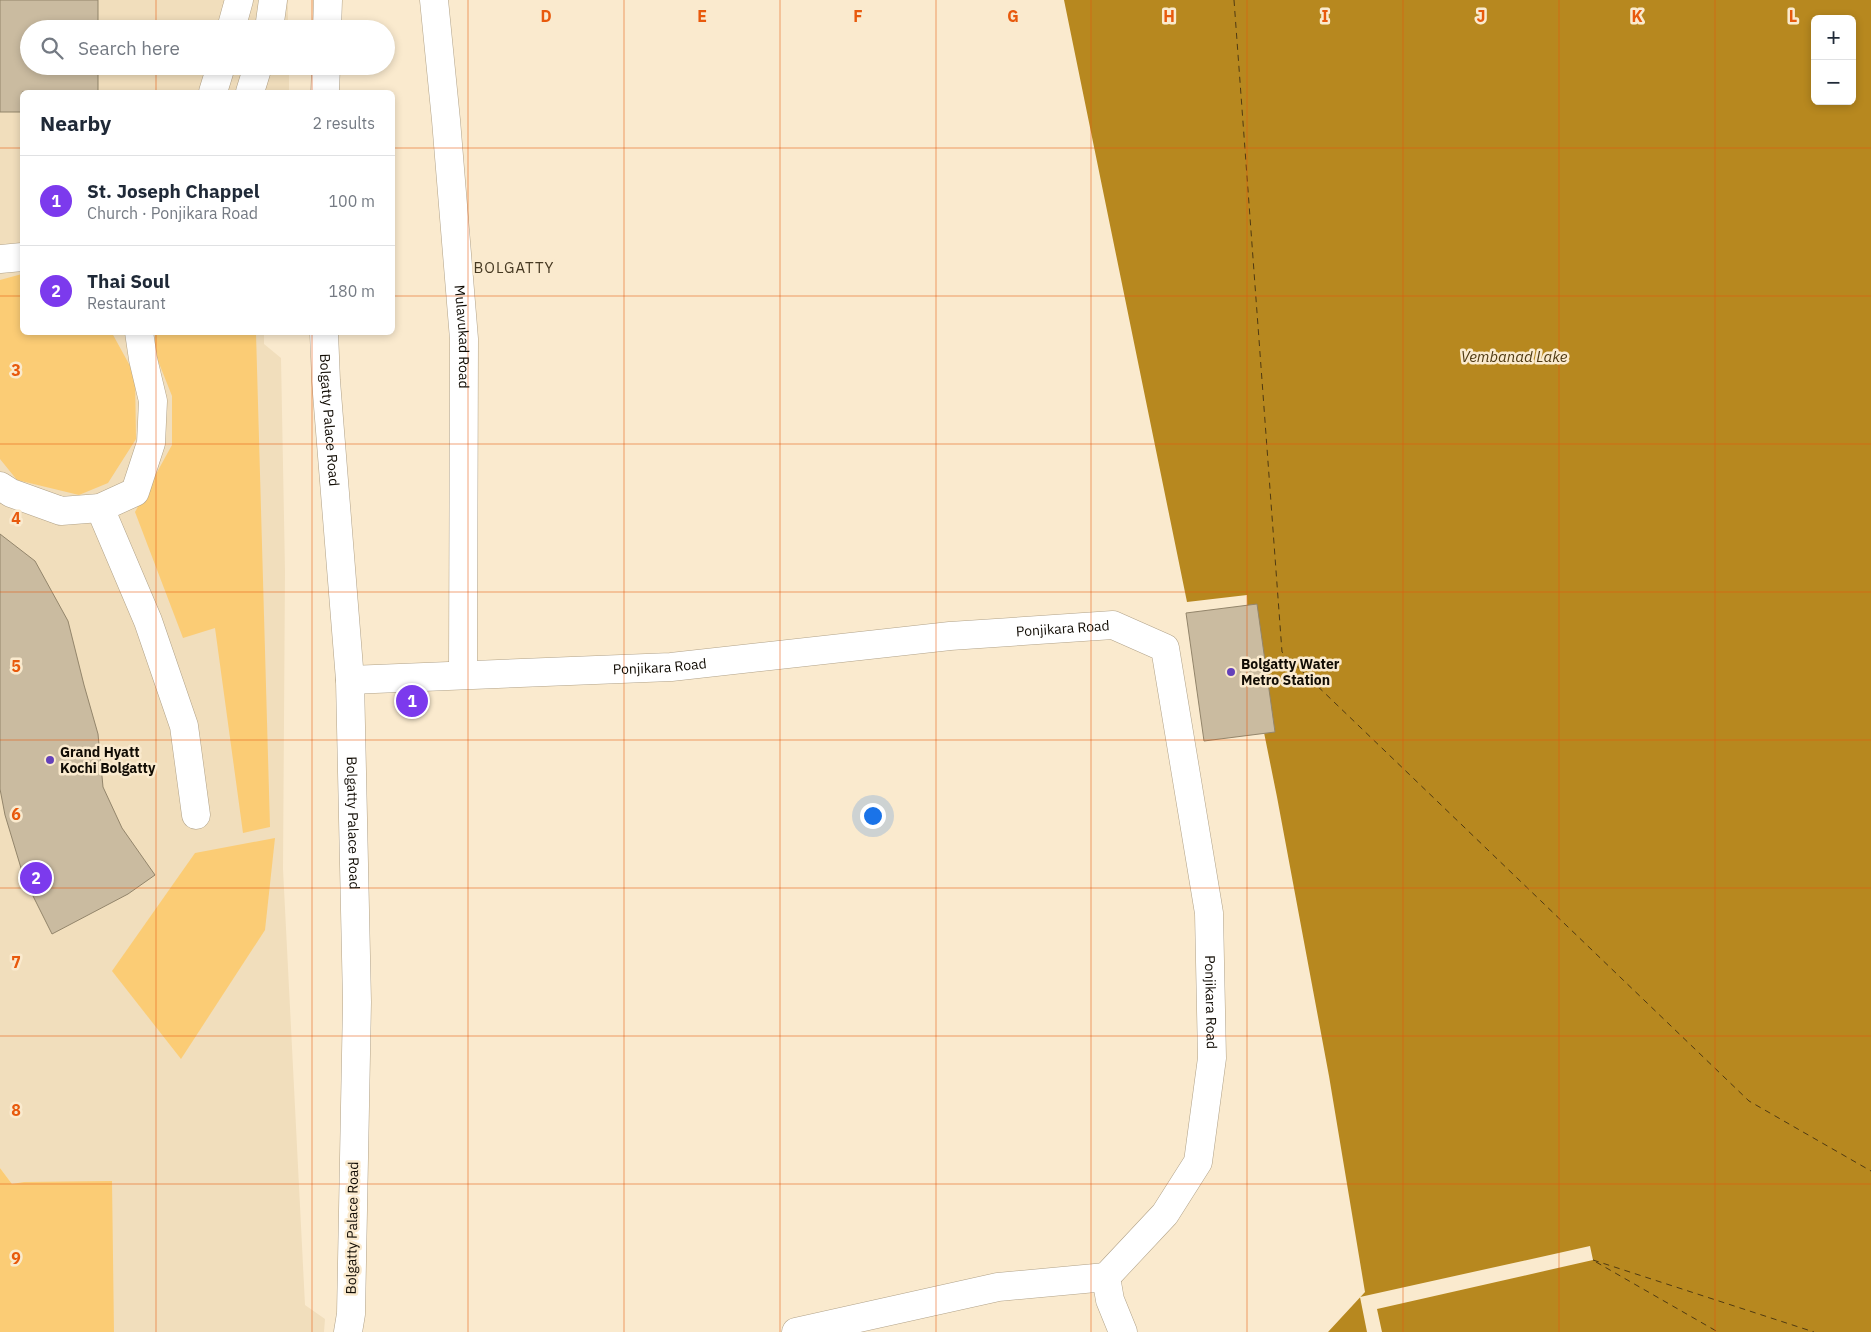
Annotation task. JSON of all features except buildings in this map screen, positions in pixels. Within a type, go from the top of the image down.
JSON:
[{"type":"street","points":[[233,20],[239,0]]},
{"type":"street","points":[[270,20],[273,0]]},
{"type":"street","points":[[327,20],[328,0]]},
{"type":"street","name":"Mulavukad Road","points":[[434,0],[464,339],[463,674]]},
{"type":"street","points":[[214,90],[218,75]]},
{"type":"street","points":[[251,90],[255,75]]},
{"type":"street","points":[[325,90],[326,75]]},
{"type":"street","points":[[0,259],[20,257]]},
{"type":"street","points":[[0,486],[11,493],[61,511],[100,508],[135,492],[151,443],[153,401],[139,335]]},
{"type":"street","name":"Bolgatty Palace Road","points":[[324,335],[350,680],[357,1002],[350,1323]]},
{"type":"street","points":[[100,508],[148,621],[184,726],[196,814]]},
{"type":"street","name":"Ponjikara Road","points":[[350,680],[672,667],[950,636],[1113,625],[1165,648],[1209,913],[1212,1058],[1198,1162],[1165,1214],[1106,1278]]},
{"type":"street","points":[[796,1332],[998,1287],[1106,1278],[1110,1300],[1123,1332]]},
{"type":"shaded area","points":[[0,0],[288,0],[288,20],[20,20],[20,75],[289,75],[289,90],[20,90],[20,335],[264,335],[264,344],[281,358],[285,571],[283,869],[305,1305],[325,1319],[324,1332],[7,1332],[12,1184],[0,1168]]},
{"type":"shaded area","points":[[20,275],[20,335],[113,335],[135,375],[136,439],[108,483],[79,495],[17,480],[0,459],[0,280]]},
{"type":"shaded area","points":[[155,335],[256,335],[270,827],[243,833],[215,628],[183,638],[135,512],[172,445],[172,396],[155,353]]},
{"type":"shaded area","points":[[275,838],[265,930],[181,1059],[112,971],[195,853]]},
{"type":"shaded area","points":[[0,1168],[12,1184],[24,1182],[112,1181],[114,1332],[0,1332]]},
{"type":"water","name":"Vembanad Lake","points":[[1064,0],[1871,0],[1871,1332],[1328,1332],[1365,1292],[1329,1076],[1248,653],[1247,595],[1187,602]]},
{"type":"pier","points":[[1590,1246],[1593,1260],[1377,1309],[1382,1332],[1367,1332],[1360,1297]]},
{"type":"ferry route","points":[[1234,0],[1282,652],[1749,1101],[1871,1171]]},
{"type":"ferry route","points":[[1593,1260],[1814,1332]]},
{"type":"ferry route","points":[[1596,1262],[1718,1332]]},
{"type":"place","name":"Bolgatty Water Metro Station","points":[[1231,672]]},
{"type":"place","name":"St. Joseph Chappel","points":[[412,701]]},
{"type":"place","name":"Grand Hyatt Kochi Bolgatty","points":[[50,760]]},
{"type":"place","name":"Thai Soul","points":[[36,878]]},
{"type":"district","name":"BOLGATTY","points":[[514,268]]}]
